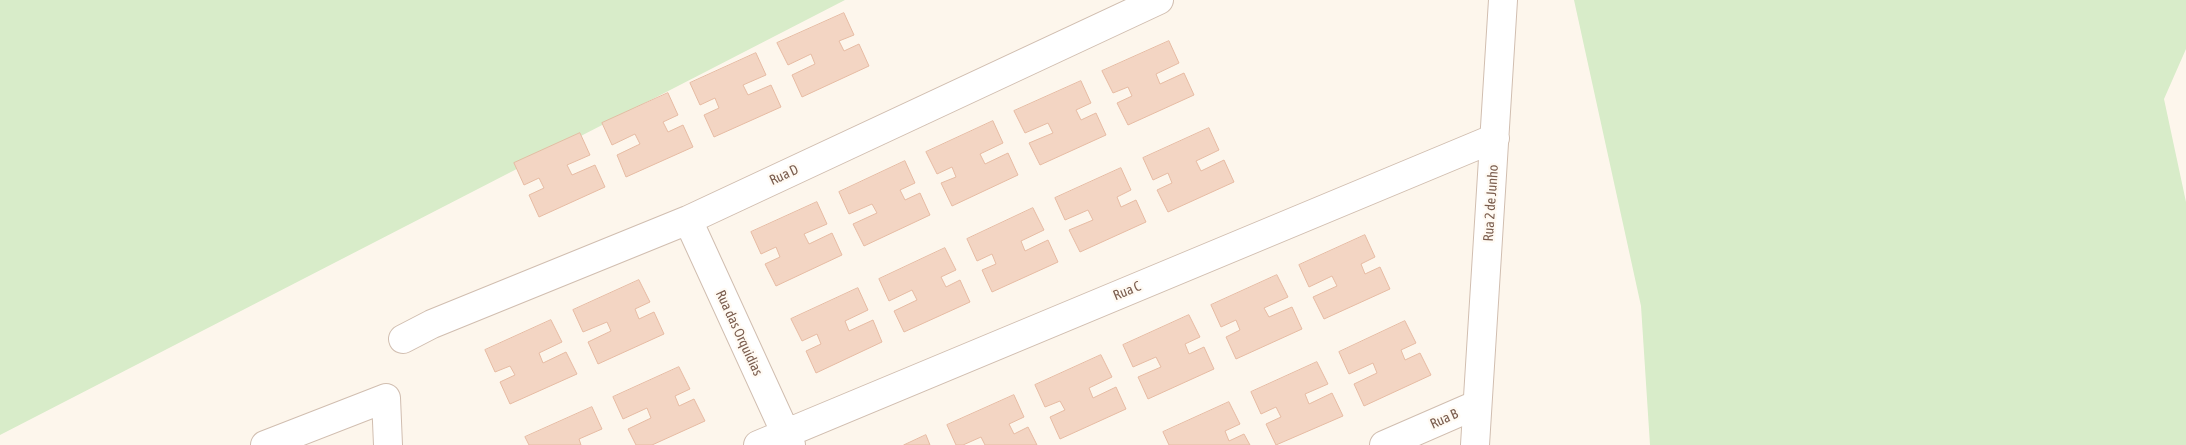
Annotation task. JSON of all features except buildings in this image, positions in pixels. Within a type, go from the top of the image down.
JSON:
[{"type":"street","name":"Rua D","points":[[403,339],[432,324],[688,220],[1159,0]]},
{"type":"street","name":"Rua 2 de Junho","points":[[1475,445],[1476,405],[1503,0]]},
{"type":"street","name":"Rua C","points":[[758,445],[788,439],[1495,138]]},
{"type":"street","name":"Rua das Orquidias","points":[[688,220],[788,439]]},
{"type":"street","points":[[264,445],[386,398],[388,445]]},
{"type":"street","name":"Rua B","points":[[1384,445],[1476,405]]},
{"type":"green space","points":[[0,0],[845,0],[0,435]]},
{"type":"green space","points":[[1574,0],[2186,0],[2186,49],[2164,99],[2186,202],[2186,445],[1650,445],[1641,306]]}]
